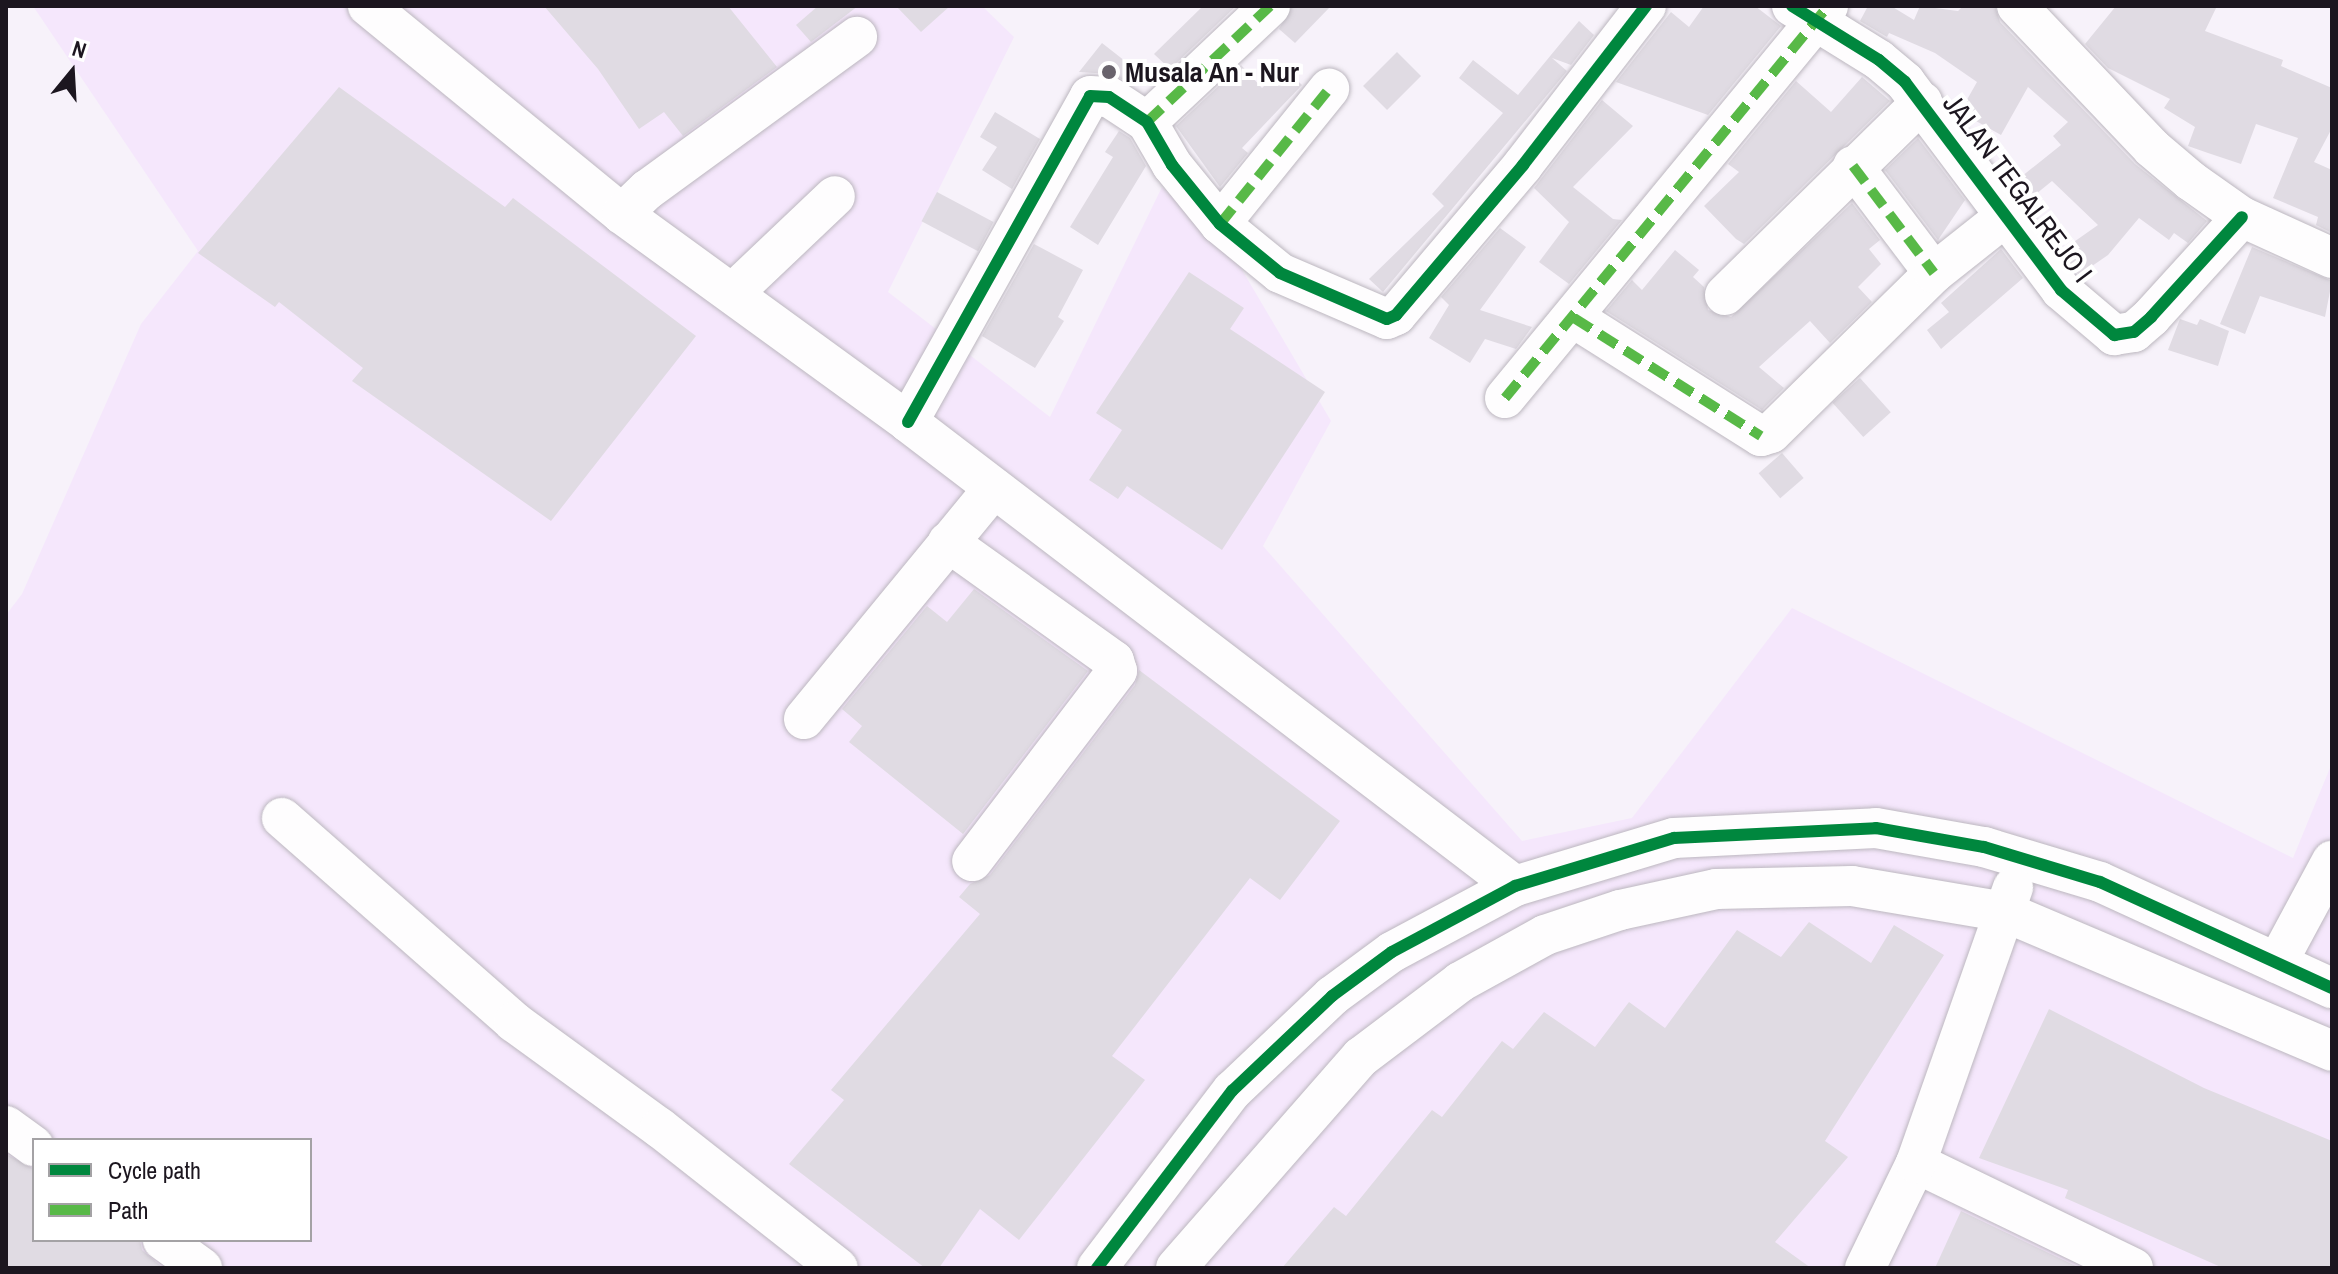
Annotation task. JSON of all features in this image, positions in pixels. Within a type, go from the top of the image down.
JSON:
[{"type":"street","points":[[368,6],[622,214],[734,292],[908,422],[1515,886]]},
{"type":"street","points":[[1147,122],[1270,6]]},
{"type":"street","points":[[908,422],[1084,103],[1098,94],[1109,97],[1147,122],[1172,165],[1220,224],[1292,279],[1378,318],[1396,315],[1646,6]]},
{"type":"street","points":[[2017,6],[2152,148],[2242,217],[2332,258]]},
{"type":"street","name":"JALAN TEGALREJO I","points":[[1505,398],[1574,318],[1813,11],[1879,60],[1922,102],[2061,290],[2106,331],[2123,337],[2151,317],[2242,217]]},
{"type":"street","points":[[622,214],[647,190],[857,37]]},
{"type":"street","points":[[1220,224],[1329,89]]},
{"type":"street","points":[[1725,295],[1853,166],[1922,102]]},
{"type":"street","points":[[1853,166],[1934,273]]},
{"type":"street","points":[[734,292],[835,196]]},
{"type":"street","name":"JALAN TEGALREJO I","points":[[1574,318],[1761,436],[1771,433],[1934,273],[2006,216]]},
{"type":"street","points":[[804,719],[994,488]]},
{"type":"street","points":[[948,542],[1114,661],[1117,671],[972,861]]},
{"type":"street","points":[[282,818],[514,1022],[660,1128],[838,1268]]},
{"type":"street","points":[[1097,1268],[1232,1091],[1332,996],[1392,952],[1515,886],[1674,838],[1780,830],[1876,828],[2023,857],[2100,882],[2332,988]]},
{"type":"street","points":[[1865,1268],[1916,1163],[2023,857]]},
{"type":"street","points":[[2277,963],[2332,861]]},
{"type":"street","points":[[1176,1268],[1361,1057],[1460,982],[1545,935],[1620,910],[1716,889],[1852,886],[2005,912],[2332,1051]]},
{"type":"street","points":[[6,1126],[32,1145]]},
{"type":"street","points":[[1916,1163],[2133,1268]]},
{"type":"street","points":[[166,1242],[202,1268]]},
{"type":"shaded area","points":[[33,6],[982,6],[1014,37],[888,292],[1050,417],[1162,187],[1238,263],[1331,421],[1263,546],[1522,841],[1632,818],[1792,608],[2293,858],[2332,763],[2332,1268],[6,1268],[6,615],[22,594],[141,324],[198,251]]},
{"type":"building","points":[[544,6],[728,6],[777,67],[683,136],[664,112],[639,129],[598,69]]},
{"type":"building","points":[[818,6],[858,6],[811,42],[796,25]]},
{"type":"building","points":[[896,6],[950,6],[921,32]]},
{"type":"building","points":[[1203,6],[1236,6],[1170,69],[1154,54]]},
{"type":"building","points":[[1292,6],[1331,6],[1295,43],[1279,29]]},
{"type":"building","points":[[1704,6],[1755,6],[1781,26],[1708,115],[1616,82],[1671,12],[1689,27]]},
{"type":"building","points":[[1868,6],[1891,6],[1914,20],[1920,6],[1958,11],[1963,6],[1995,6],[2000,22],[2135,164],[2207,221],[2188,243],[2174,233],[2169,240],[2139,218],[2108,255],[2079,275],[2061,251],[2098,225],[2052,181],[2025,203],[2011,185],[2061,145],[2053,136],[2068,122],[2028,87],[2001,135],[1960,112],[1977,82],[1935,53],[1889,33],[1887,37],[1860,21]]},
{"type":"building","points":[[2116,6],[2217,6],[2205,31],[2283,60],[2281,66],[2332,88],[2332,128],[2314,162],[2332,170],[2332,233],[2316,225],[2318,217],[2273,198],[2298,138],[2256,124],[2241,164],[2188,146],[2195,127],[2164,108],[2170,99],[2108,68],[2085,44]]},
{"type":"building","points":[[1579,21],[1594,35],[1571,65],[1552,58],[1567,71],[1383,292],[1369,279],[1444,206],[1432,194],[1503,113],[1459,78],[1473,60],[1518,95]]},
{"type":"building","name":"Musala An - Nur","points":[[1102,43],[1139,72],[1130,83],[1111,74],[1079,72]]},
{"type":"building","points":[[1397,52],[1421,76],[1387,110],[1363,86]]},
{"type":"building","points":[[1241,65],[1262,88],[1283,67],[1302,85],[1242,148],[1248,153],[1220,187],[1176,126]]},
{"type":"building","points":[[1862,77],[1890,101],[1744,244],[1736,239],[1704,206],[1739,172],[1728,164],[1796,81],[1831,112]]},
{"type":"building","points":[[339,87],[505,207],[513,198],[696,336],[551,521],[352,381],[363,368],[279,302],[275,307],[198,253]]},
{"type":"building","points":[[1602,100],[1633,126],[1573,187],[1613,219],[1622,220],[1569,284],[1539,262],[1569,222],[1534,188]]},
{"type":"building","points":[[995,112],[1040,139],[1012,189],[982,170],[997,147],[980,137]]},
{"type":"building","points":[[1119,131],[1130,138],[1146,166],[1098,245],[1070,227],[1113,157],[1105,152]]},
{"type":"building","points":[[1918,138],[1965,200],[1938,240],[1885,170]]},
{"type":"building","points":[[937,192],[994,222],[978,251],[922,221]]},
{"type":"building","points":[[1852,203],[1880,240],[1869,249],[1881,264],[1858,287],[1872,302],[1830,343],[1810,321],[1759,367],[1784,388],[1762,410],[1606,311],[1632,280],[1642,290],[1675,250],[1699,270],[1693,277],[1704,287],[1708,310],[1731,317]]},
{"type":"building","points":[[1500,228],[1526,247],[1480,310],[1532,327],[1516,349],[1485,339],[1470,363],[1429,338],[1449,305],[1441,297]]},
{"type":"building","points":[[1034,244],[1083,270],[1058,317],[1064,321],[1035,368],[982,336]]},
{"type":"building","points":[[2252,247],[2332,281],[2325,317],[2260,296],[2245,334],[2220,324]]},
{"type":"building","points":[[2001,249],[2023,278],[1941,349],[1927,330],[1949,312],[1941,303]]},
{"type":"building","points":[[1189,272],[1244,308],[1230,329],[1325,392],[1222,550],[1127,486],[1118,499],[1089,480],[1122,430],[1096,413]]},
{"type":"building","points":[[2180,319],[2197,325],[2200,319],[2229,331],[2218,366],[2168,350]]},
{"type":"building","points":[[1860,378],[1891,412],[1863,437],[1833,403]]},
{"type":"building","points":[[1782,453],[1804,478],[1780,498],[1759,473]]},
{"type":"building","points":[[974,589],[1088,671],[963,834],[849,742],[862,726],[842,709],[927,606],[947,622]]},
{"type":"building","points":[[1139,670],[1340,821],[1280,900],[1250,878],[1112,1056],[1145,1080],[1019,1240],[980,1209],[939,1268],[925,1268],[789,1164],[844,1100],[831,1090],[980,914],[959,897],[970,884],[990,875],[1135,685]]},
{"type":"building","points":[[1809,922],[1871,963],[1894,925],[1944,955],[1825,1141],[1848,1157],[1775,1242],[1811,1268],[1282,1268],[1334,1207],[1346,1216],[1432,1110],[1442,1117],[1502,1041],[1513,1049],[1544,1012],[1595,1047],[1629,1002],[1665,1028],[1737,930],[1781,957]]},
{"type":"building","points":[[2049,1009],[2204,1088],[2332,1141],[2332,1268],[2223,1268],[2065,1198],[2068,1190],[1979,1158]]},
{"type":"building","points":[[6,1154],[32,1168],[32,1242],[140,1242],[142,1250],[163,1268],[6,1268]]},
{"type":"building","points":[[1961,1211],[2080,1268],[1935,1268]]},
{"type":"marked path","points":[[1147,122],[1270,6]]},
{"type":"marked path","points":[[1505,398],[1828,6]]},
{"type":"marked path","points":[[1220,224],[1329,89]]},
{"type":"marked path","points":[[1853,166],[1934,273]]},
{"type":"marked path","points":[[1574,318],[1761,436]]},
{"type":"cycle path","points":[[908,422],[1090,96],[1109,97],[1147,122],[1172,165],[1220,224],[1280,273],[1387,319],[1396,315],[1523,165],[1646,6]]},
{"type":"cycle path","points":[[1792,6],[1879,60],[1905,82],[2061,290],[2114,335],[2134,332],[2151,317],[2242,217]]},
{"type":"cycle path","points":[[1097,1268],[1232,1091],[1332,996],[1392,952],[1515,886],[1674,838],[1876,828],[1984,847],[2100,882],[2332,988]]},
{"type":"place","name":"Musala An - Nur","points":[[1109,72]]}]
